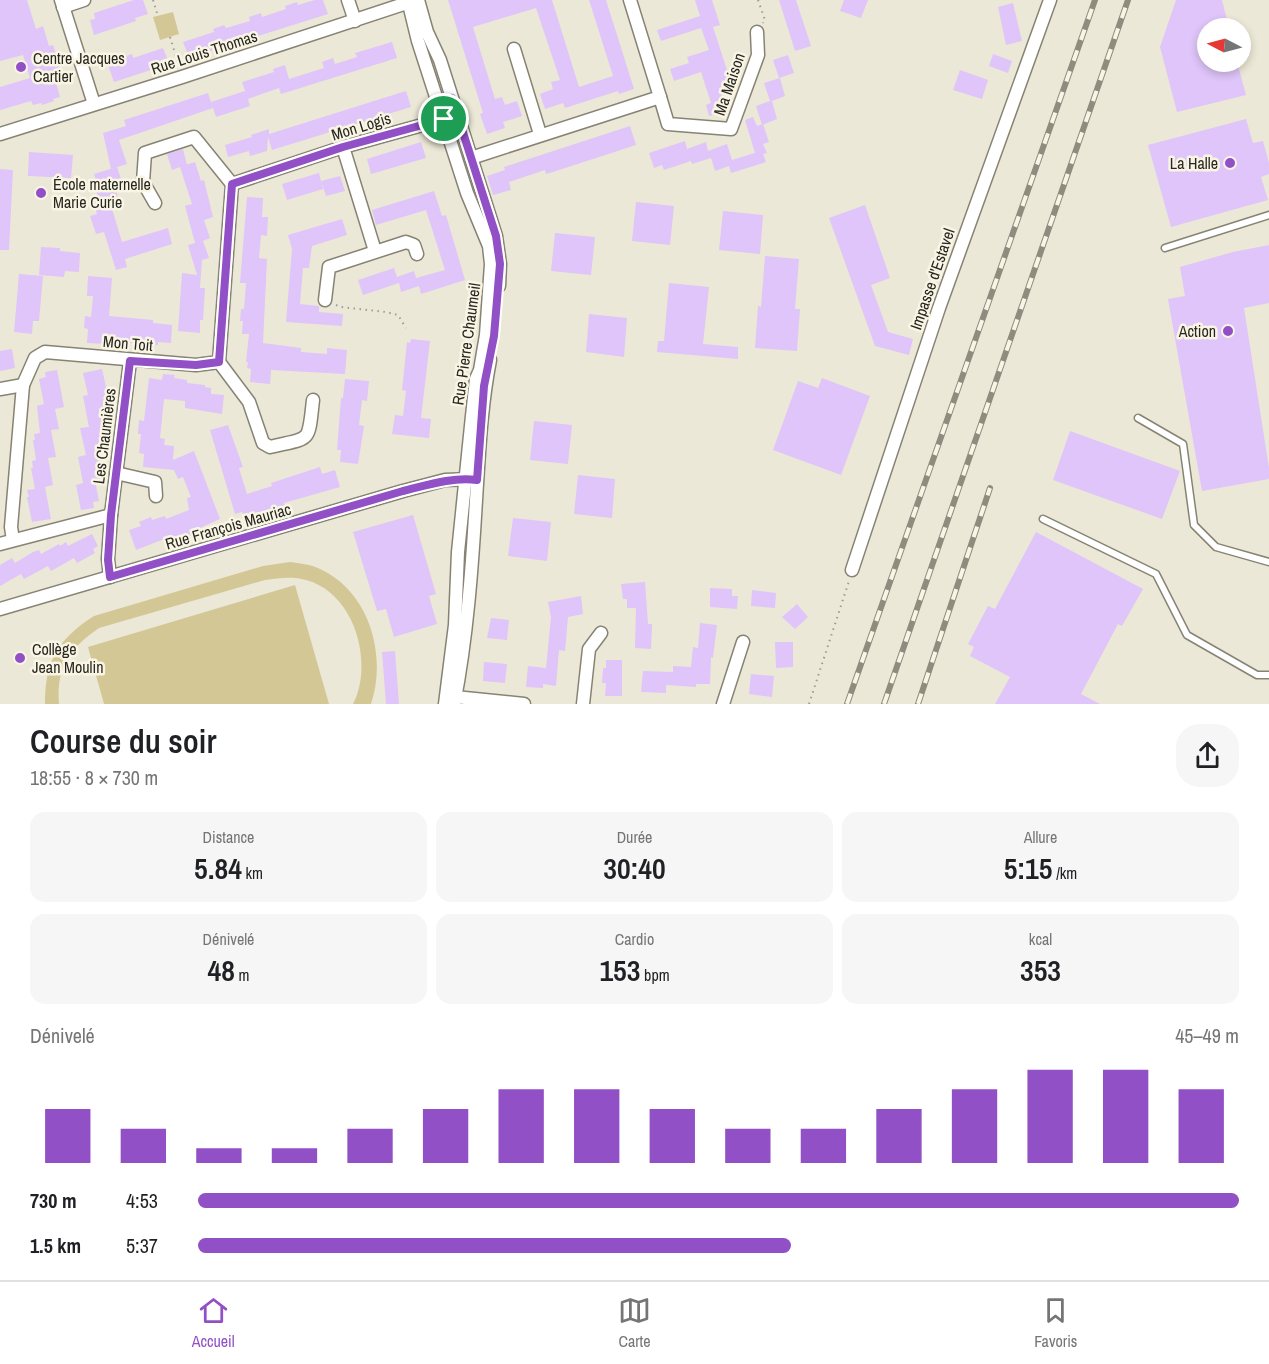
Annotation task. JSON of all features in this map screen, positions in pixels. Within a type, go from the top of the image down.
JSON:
[{"type":"street","points":[[84,0],[62,4],[94,104]]},
{"type":"street","points":[[348,0],[355,21]]},
{"type":"street","name":"Ma Maison","points":[[630,0],[668,124],[731,129],[758,55],[757,32]]},
{"type":"street","name":"Impasse d'Estavel","points":[[852,570],[939,308],[1050,0]]},
{"type":"street","name":"Rue Louis Thomas","points":[[0,134],[183,77],[413,1]]},
{"type":"street","name":"Rue Pierre Chaumeil","points":[[413,1],[440,60],[496,236],[500,276],[494,336],[484,386],[471,479]]},
{"type":"street","name":"Rue Pierre Chaumeil","points":[[413,1],[418,41],[467,193],[489,246],[492,277],[486,335],[480,370],[476,379],[468,600],[460,676],[451,702]]},
{"type":"street","points":[[514,49],[540,134]]},
{"type":"street","points":[[453,148],[471,158],[660,97]]},
{"type":"street","points":[[444,119],[452,98]]},
{"type":"street","name":"Mon Logis","points":[[232,184],[343,147],[444,119]]},
{"type":"street","points":[[155,203],[143,182],[146,153],[194,137],[232,184],[219,362],[249,402],[263,443],[270,447],[305,438],[309,434],[313,400]]},
{"type":"street","points":[[343,147],[375,251]]},
{"type":"street","points":[[325,300],[329,267],[406,242],[414,245],[417,254]]},
{"type":"street","name":"Mon Toit","points":[[23,385],[35,358],[45,352],[196,365],[219,362]]},
{"type":"street","name":"Les Chaumières","points":[[110,577],[108,560],[111,515],[130,361]]},
{"type":"street","points":[[0,389],[23,385],[11,527],[13,540]]},
{"type":"street","points":[[116,473],[154,482],[156,496]]},
{"type":"street","name":"Rue François Mauriac","points":[[0,609],[403,491],[445,480],[471,479]]},
{"type":"street","points":[[0,544],[111,515]]},
{"type":"street","points":[[583,704],[588,649],[601,633]]},
{"type":"street","points":[[723,704],[744,642]]},
{"type":"street","points":[[451,702],[524,704]]},
{"type":"lane","points":[[1165,248],[1269,215]]},
{"type":"lane","points":[[1138,418],[1183,444],[1194,525],[1216,547],[1269,562]]},
{"type":"lane","points":[[1043,519],[1156,574],[1187,634],[1257,675],[1269,675]]},
{"type":"path","points":[[153,0],[159,16]]},
{"type":"path","points":[[757,32],[765,20],[758,0]]},
{"type":"path","points":[[170,37],[183,77]]},
{"type":"path","points":[[325,300],[341,307],[398,315],[406,328]]},
{"type":"path","points":[[809,704],[852,570]]},
{"type":"shaded area","points":[[173,12],[179,34],[160,40],[153,17]]},
{"type":"shaded area","points":[[290,562],[313,566],[332,576],[348,589],[360,605],[375,643],[376,684],[371,704],[353,704],[359,687],[360,650],[356,631],[348,614],[337,599],[323,587],[306,580],[280,578],[265,580],[99,628],[80,643],[67,660],[60,679],[59,704],[45,704],[48,675],[56,652],[71,633],[94,616],[263,566]]},
{"type":"shaded area","points":[[295,585],[329,704],[104,704],[88,647]]},
{"type":"building","points":[[0,0],[27,0],[36,29],[43,26],[49,46],[53,45],[62,73],[54,76],[60,97],[53,99],[54,101],[33,105],[31,101],[0,110],[0,87],[30,78],[23,55],[0,61]]},
{"type":"building","points":[[134,0],[143,0],[148,14],[135,18],[136,21],[94,35],[90,20],[95,19],[94,13]]},
{"type":"building","points":[[323,0],[328,14],[194,56],[193,51],[187,52],[183,42],[214,32],[213,29],[224,25],[226,28],[250,21],[249,17],[261,13],[262,17],[286,9],[285,6],[297,2],[298,5]]},
{"type":"building","points":[[448,0],[552,0],[579,87],[613,76],[589,0],[606,0],[634,89],[619,94],[618,91],[565,108],[563,103],[545,109],[540,94],[553,89],[551,82],[560,80],[536,8],[473,27],[495,99],[502,97],[505,105],[517,101],[522,116],[503,122],[505,128],[487,134],[480,114],[483,113]]},
{"type":"building","points":[[695,0],[712,0],[720,25],[713,27],[727,70],[733,68],[737,82],[719,88],[726,111],[709,116],[706,105],[711,103],[701,72],[674,81],[670,69],[689,63],[687,57],[709,50],[701,28],[661,41],[657,30],[700,16]]},
{"type":"building","points":[[779,0],[796,0],[811,46],[795,51]]},
{"type":"building","points":[[844,0],[868,0],[861,18],[840,11]]},
{"type":"building","points":[[1176,0],[1222,0],[1226,18],[1197,18],[1197,72],[1240,72],[1246,95],[1177,112],[1160,47]]},
{"type":"building","points":[[1013,3],[1022,41],[1006,45],[998,7]]},
{"type":"building","points":[[392,42],[397,58],[281,94],[279,88],[248,99],[250,106],[216,117],[211,102],[245,91],[242,82],[274,72],[273,69],[285,65],[289,79],[324,68],[322,62],[333,58],[335,64],[357,57],[355,53]]},
{"type":"building","points":[[163,48],[167,58],[161,60],[163,66],[114,82],[108,65],[132,54],[133,58]]},
{"type":"building","points":[[993,54],[1012,61],[1008,73],[989,66]]},
{"type":"building","points":[[788,55],[794,73],[779,78],[773,60]]},
{"type":"building","points":[[960,70],[988,80],[982,99],[953,90]]},
{"type":"building","points":[[780,78],[785,96],[772,101],[777,119],[762,125],[756,106],[770,101],[764,83]]},
{"type":"building","points":[[406,91],[411,107],[272,150],[268,137],[267,151],[250,156],[249,151],[228,157],[225,145],[252,137],[251,135],[269,129],[269,134]]},
{"type":"building","points":[[208,93],[213,108],[119,140],[127,164],[111,169],[103,133],[126,126],[124,120]]},
{"type":"building","points":[[753,117],[757,126],[763,124],[769,142],[763,144],[767,153],[763,154],[766,162],[731,173],[729,166],[715,171],[709,151],[711,158],[692,164],[691,161],[664,170],[662,165],[654,168],[649,153],[685,141],[687,149],[706,142],[708,151],[727,144],[732,160],[755,153],[745,120]]},
{"type":"building","points":[[1246,119],[1253,143],[1263,141],[1269,163],[1269,174],[1261,177],[1268,200],[1171,227],[1148,145]]},
{"type":"building","points":[[630,126],[636,145],[546,174],[545,170],[509,182],[511,190],[493,195],[487,176],[505,170],[504,167]]},
{"type":"building","points":[[421,142],[426,158],[371,174],[367,159]]},
{"type":"building","points":[[183,149],[187,164],[195,162],[201,181],[204,180],[213,217],[204,220],[210,238],[203,241],[209,258],[202,260],[200,288],[205,288],[200,333],[178,331],[182,273],[197,275],[188,245],[195,243],[185,206],[192,204],[180,167],[172,170],[167,154]]},
{"type":"building","points":[[29,152],[73,155],[71,178],[28,176]]},
{"type":"building","points":[[117,167],[123,185],[115,188],[121,206],[112,209],[122,242],[168,228],[172,244],[125,259],[127,267],[116,270],[104,232],[96,234],[90,216],[97,214],[92,198],[98,196],[94,174]]},
{"type":"building","points":[[0,169],[13,170],[9,250],[0,250]]},
{"type":"building","points":[[319,173],[323,189],[287,200],[282,184]]},
{"type":"building","points":[[340,176],[345,191],[326,196],[321,181]]},
{"type":"building","points":[[434,191],[442,216],[446,215],[465,280],[421,294],[419,286],[401,292],[399,283],[363,295],[358,280],[394,268],[397,277],[414,271],[416,278],[445,270],[426,210],[376,225],[372,210]]},
{"type":"building","points":[[247,197],[263,198],[262,217],[268,217],[267,236],[261,235],[259,258],[267,259],[263,343],[301,348],[301,352],[327,354],[327,348],[347,350],[345,374],[271,370],[270,384],[250,382],[251,369],[247,368],[248,362],[246,362],[249,334],[242,334],[243,321],[240,321],[241,309],[244,309],[246,283],[240,283]]},
{"type":"building","points":[[636,202],[674,206],[670,245],[632,241]]},
{"type":"building","points":[[865,205],[890,278],[871,285],[888,332],[913,339],[909,355],[875,346],[829,218]]},
{"type":"building","points":[[723,211],[763,215],[760,254],[719,250]]},
{"type":"building","points":[[342,219],[347,235],[312,246],[309,268],[303,268],[300,304],[319,306],[319,312],[343,314],[342,326],[286,322],[292,249],[288,235]]},
{"type":"building","points":[[555,233],[595,237],[591,275],[551,271]]},
{"type":"building","points":[[1269,245],[1269,303],[1244,308],[1269,479],[1202,491],[1168,299],[1185,296],[1180,267],[1233,252]]},
{"type":"building","points":[[41,247],[60,248],[60,251],[80,253],[79,272],[65,271],[64,277],[39,275]]},
{"type":"building","points":[[765,256],[799,259],[795,309],[800,309],[797,351],[755,348]]},
{"type":"building","points":[[19,274],[43,276],[39,321],[33,321],[32,334],[14,332]]},
{"type":"building","points":[[88,276],[112,278],[109,316],[153,320],[153,323],[172,325],[171,343],[158,342],[158,345],[108,341],[107,344],[87,343],[88,329],[84,328],[85,316],[91,317],[93,296],[87,296]]},
{"type":"building","points":[[669,283],[709,287],[703,344],[738,347],[738,359],[657,352],[658,341],[664,341]]},
{"type":"building","points":[[589,314],[627,318],[624,357],[586,352]]},
{"type":"building","points":[[411,339],[430,341],[421,418],[431,419],[429,438],[392,434],[395,415],[403,416],[406,391],[402,390],[407,342],[410,343]]},
{"type":"building","points":[[12,349],[15,368],[0,371],[0,351]]},
{"type":"building","points":[[102,369],[108,396],[103,397],[106,423],[100,425],[104,445],[101,446],[102,452],[98,453],[102,473],[99,474],[100,480],[95,481],[99,501],[93,502],[94,508],[81,510],[76,485],[83,483],[78,457],[86,455],[80,428],[89,427],[83,396],[88,395],[83,373]]},
{"type":"building","points":[[57,370],[64,407],[55,409],[59,429],[51,430],[56,457],[48,458],[53,485],[45,487],[51,519],[32,522],[27,490],[35,489],[31,468],[33,468],[32,461],[36,460],[33,440],[35,440],[34,434],[40,433],[37,406],[44,404],[39,379],[46,377],[45,372]]},
{"type":"building","points":[[163,374],[175,375],[174,378],[187,380],[187,383],[205,385],[211,388],[211,394],[224,395],[222,414],[185,408],[185,401],[164,399],[160,438],[165,439],[164,445],[174,446],[173,460],[194,451],[220,519],[191,532],[193,535],[175,542],[172,536],[136,550],[129,530],[141,526],[139,522],[151,517],[152,520],[165,516],[166,519],[189,510],[187,498],[191,497],[183,477],[178,479],[174,470],[143,467],[144,454],[139,453],[141,434],[138,434],[139,420],[144,421],[149,378],[162,380]]},
{"type":"building","points":[[822,378],[870,396],[841,475],[773,450],[798,381],[818,388]]},
{"type":"building","points":[[345,379],[369,381],[367,401],[362,400],[359,425],[364,426],[358,464],[340,462],[341,450],[337,450],[341,398],[343,398]]},
{"type":"building","points":[[534,421],[572,425],[568,464],[530,460]]},
{"type":"building","points":[[228,425],[243,467],[239,468],[247,494],[272,486],[271,483],[320,467],[322,474],[335,470],[340,487],[244,516],[242,512],[235,514],[210,430]]},
{"type":"building","points":[[1070,431],[1180,471],[1162,519],[1053,480]]},
{"type":"building","points":[[578,475],[615,479],[612,518],[574,514]]},
{"type":"building","points":[[413,515],[436,594],[429,596],[437,624],[394,637],[386,609],[377,611],[353,532]]},
{"type":"building","points":[[513,518],[551,522],[547,561],[508,556]]},
{"type":"building","points":[[1036,532],[1143,589],[1122,626],[1118,624],[1081,694],[1100,704],[995,704],[1010,677],[970,656],[974,647],[968,644],[988,606],[995,609]]},
{"type":"building","points":[[92,534],[98,546],[93,549],[95,553],[77,563],[74,558],[51,571],[48,566],[24,579],[21,574],[0,586],[0,565],[12,558],[15,563],[33,552],[39,550],[41,554],[66,542],[68,546]]},
{"type":"building","points":[[645,582],[648,624],[652,624],[651,649],[635,648],[636,608],[627,608],[627,599],[623,599],[621,584]]},
{"type":"building","points":[[710,588],[732,589],[732,596],[738,596],[737,609],[710,607]]},
{"type":"building","points":[[752,590],[776,593],[775,608],[751,606]]},
{"type":"building","points":[[581,596],[583,614],[568,617],[565,651],[559,650],[556,686],[543,684],[543,688],[526,687],[528,666],[546,668],[551,617],[548,602]]},
{"type":"building","points":[[797,604],[808,617],[795,629],[782,617]]},
{"type":"building","points":[[491,618],[509,620],[507,640],[487,638]]},
{"type":"building","points":[[700,623],[717,625],[713,658],[711,657],[710,684],[696,684],[696,687],[666,685],[666,693],[641,692],[643,671],[673,672],[673,666],[691,667],[693,647],[698,648]]},
{"type":"building","points":[[775,642],[793,642],[793,667],[776,668]]},
{"type":"building","points":[[395,651],[399,704],[386,704],[382,652]]},
{"type":"building","points":[[606,660],[622,660],[622,696],[605,696],[606,683],[602,683]]},
{"type":"building","points":[[484,662],[507,664],[505,683],[483,681]]},
{"type":"building","points":[[751,674],[774,676],[772,697],[749,694]]},
{"type":"railway","points":[[847,704],[1095,0]]},
{"type":"railway","points":[[884,704],[1128,0]]},
{"type":"railway","points":[[918,704],[990,488]]},
{"type":"place","name":"Centre Jacques Cartier","points":[[21,67]]},
{"type":"place","name":"La Halle","points":[[1230,163]]},
{"type":"place","name":"École maternelle Marie Curie","points":[[41,193]]},
{"type":"place","name":"Action","points":[[1228,331]]},
{"type":"place","name":"Collège Jean Moulin","points":[[20,658]]},
{"type":"route","points":[[452,98],[496,236],[500,264],[494,336],[484,386],[477,480],[460,478],[445,480],[403,491],[110,577],[108,560],[111,515],[130,361],[196,365],[219,362],[232,184],[343,147],[444,119],[452,98]]}]
